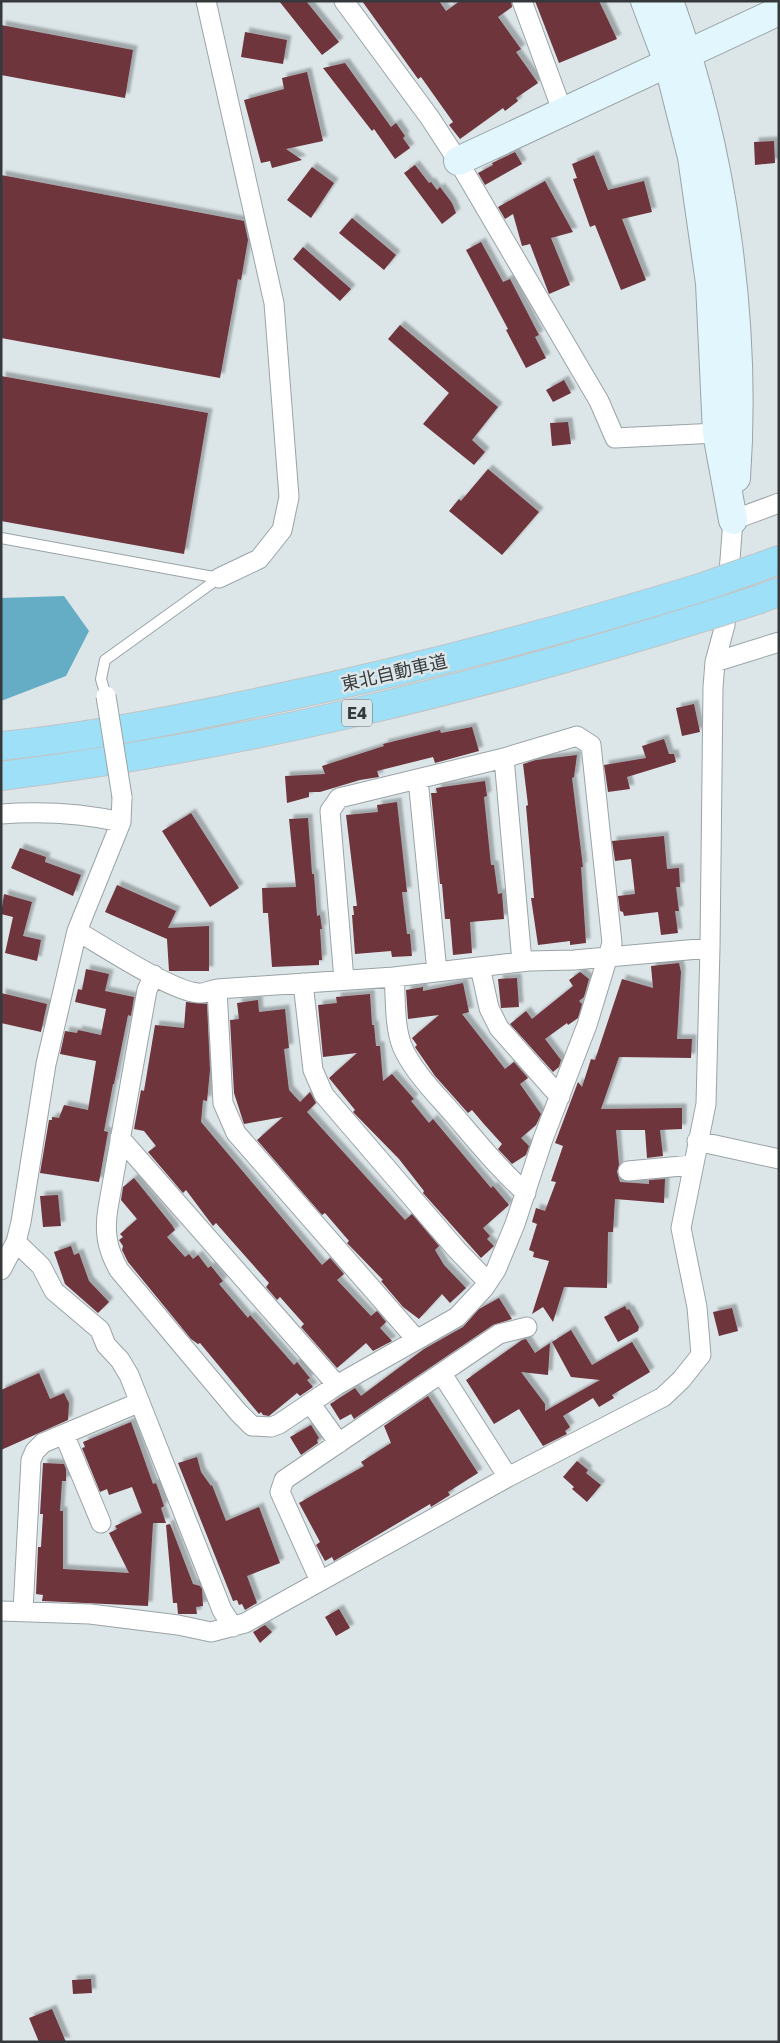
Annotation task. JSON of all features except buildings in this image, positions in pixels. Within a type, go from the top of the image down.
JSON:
[{"type":"highway","name":"東北自動車道","points":[[1,746],[202,714],[408,670],[525,640],[703,587],[768,564]]},
{"type":"highway","name":"東北自動車道","points":[[1,776],[205,744],[397,704],[554,662],[704,617],[769,595]]},
{"type":"street","points":[[206,1],[274,303],[289,497],[282,530],[259,559],[219,578]]},
{"type":"street","points":[[344,1],[430,118],[458,161],[599,402],[616,438],[717,433]]},
{"type":"street","points":[[522,1],[563,113]]},
{"type":"street","points":[[1,1611],[90,1614],[178,1625],[211,1632],[245,1623],[508,1477],[663,1397],[681,1380],[701,1355],[697,1307],[681,1228],[692,1165],[706,1104],[710,948],[711,725],[716,662],[725,625],[739,435],[733,283],[714,159],[678,58],[645,1]]},
{"type":"street","points":[[669,1],[710,283],[717,433],[733,520]]},
{"type":"street","points":[[458,161],[779,11]]},
{"type":"street","points":[[733,520],[779,503]]},
{"type":"street","points":[[716,662],[779,642]]},
{"type":"street","points":[[1,1270],[16,1242],[46,1064],[77,931],[122,822],[122,797],[106,696]]},
{"type":"street","points":[[154,975],[147,990],[105,1227],[110,1256],[118,1270],[252,1426],[271,1427],[337,1385],[457,1317],[488,1282],[496,1270],[587,1025],[612,943],[591,745],[577,736],[504,758],[339,798],[330,811],[344,980]]},
{"type":"street","points":[[504,758],[522,962]]},
{"type":"street","points":[[418,779],[437,972]]},
{"type":"street","points":[[1,814],[34,811],[81,814],[122,822]]},
{"type":"street","points":[[77,931],[154,975],[180,988],[199,993],[217,989],[394,977],[522,962],[710,948]]},
{"type":"street","points":[[480,967],[489,1008],[499,1028],[560,1097]]},
{"type":"street","points":[[394,977],[397,1022],[402,1046],[437,1096],[509,1178],[526,1193]]},
{"type":"street","points":[[303,983],[314,1070],[324,1095],[457,1250],[488,1282]]},
{"type":"street","points":[[217,989],[223,1103],[236,1133],[416,1339]]},
{"type":"street","points":[[120,1138],[337,1385]]},
{"type":"street","points":[[697,1141],[779,1159]]},
{"type":"street","points":[[628,1171],[692,1165]]},
{"type":"street","points":[[16,1242],[41,1266],[54,1290],[104,1334],[106,1345],[120,1360],[130,1375],[222,1610],[233,1627]]},
{"type":"street","points":[[320,1581],[280,1492],[284,1480],[499,1334],[527,1327]]},
{"type":"street","points":[[442,1374],[508,1477]]},
{"type":"street","points":[[23,1611],[31,1460],[35,1451],[43,1443],[140,1402]]},
{"type":"street","points":[[310,1402],[339,1443]]},
{"type":"street","points":[[64,1434],[100,1523]]},
{"type":"lane","points":[[1,538],[219,578]]},
{"type":"lane","points":[[106,696],[101,679],[105,660],[219,578]]},
{"type":"shaded area","points":[[64,596],[89,631],[66,676],[1,701],[1,598]]}]
